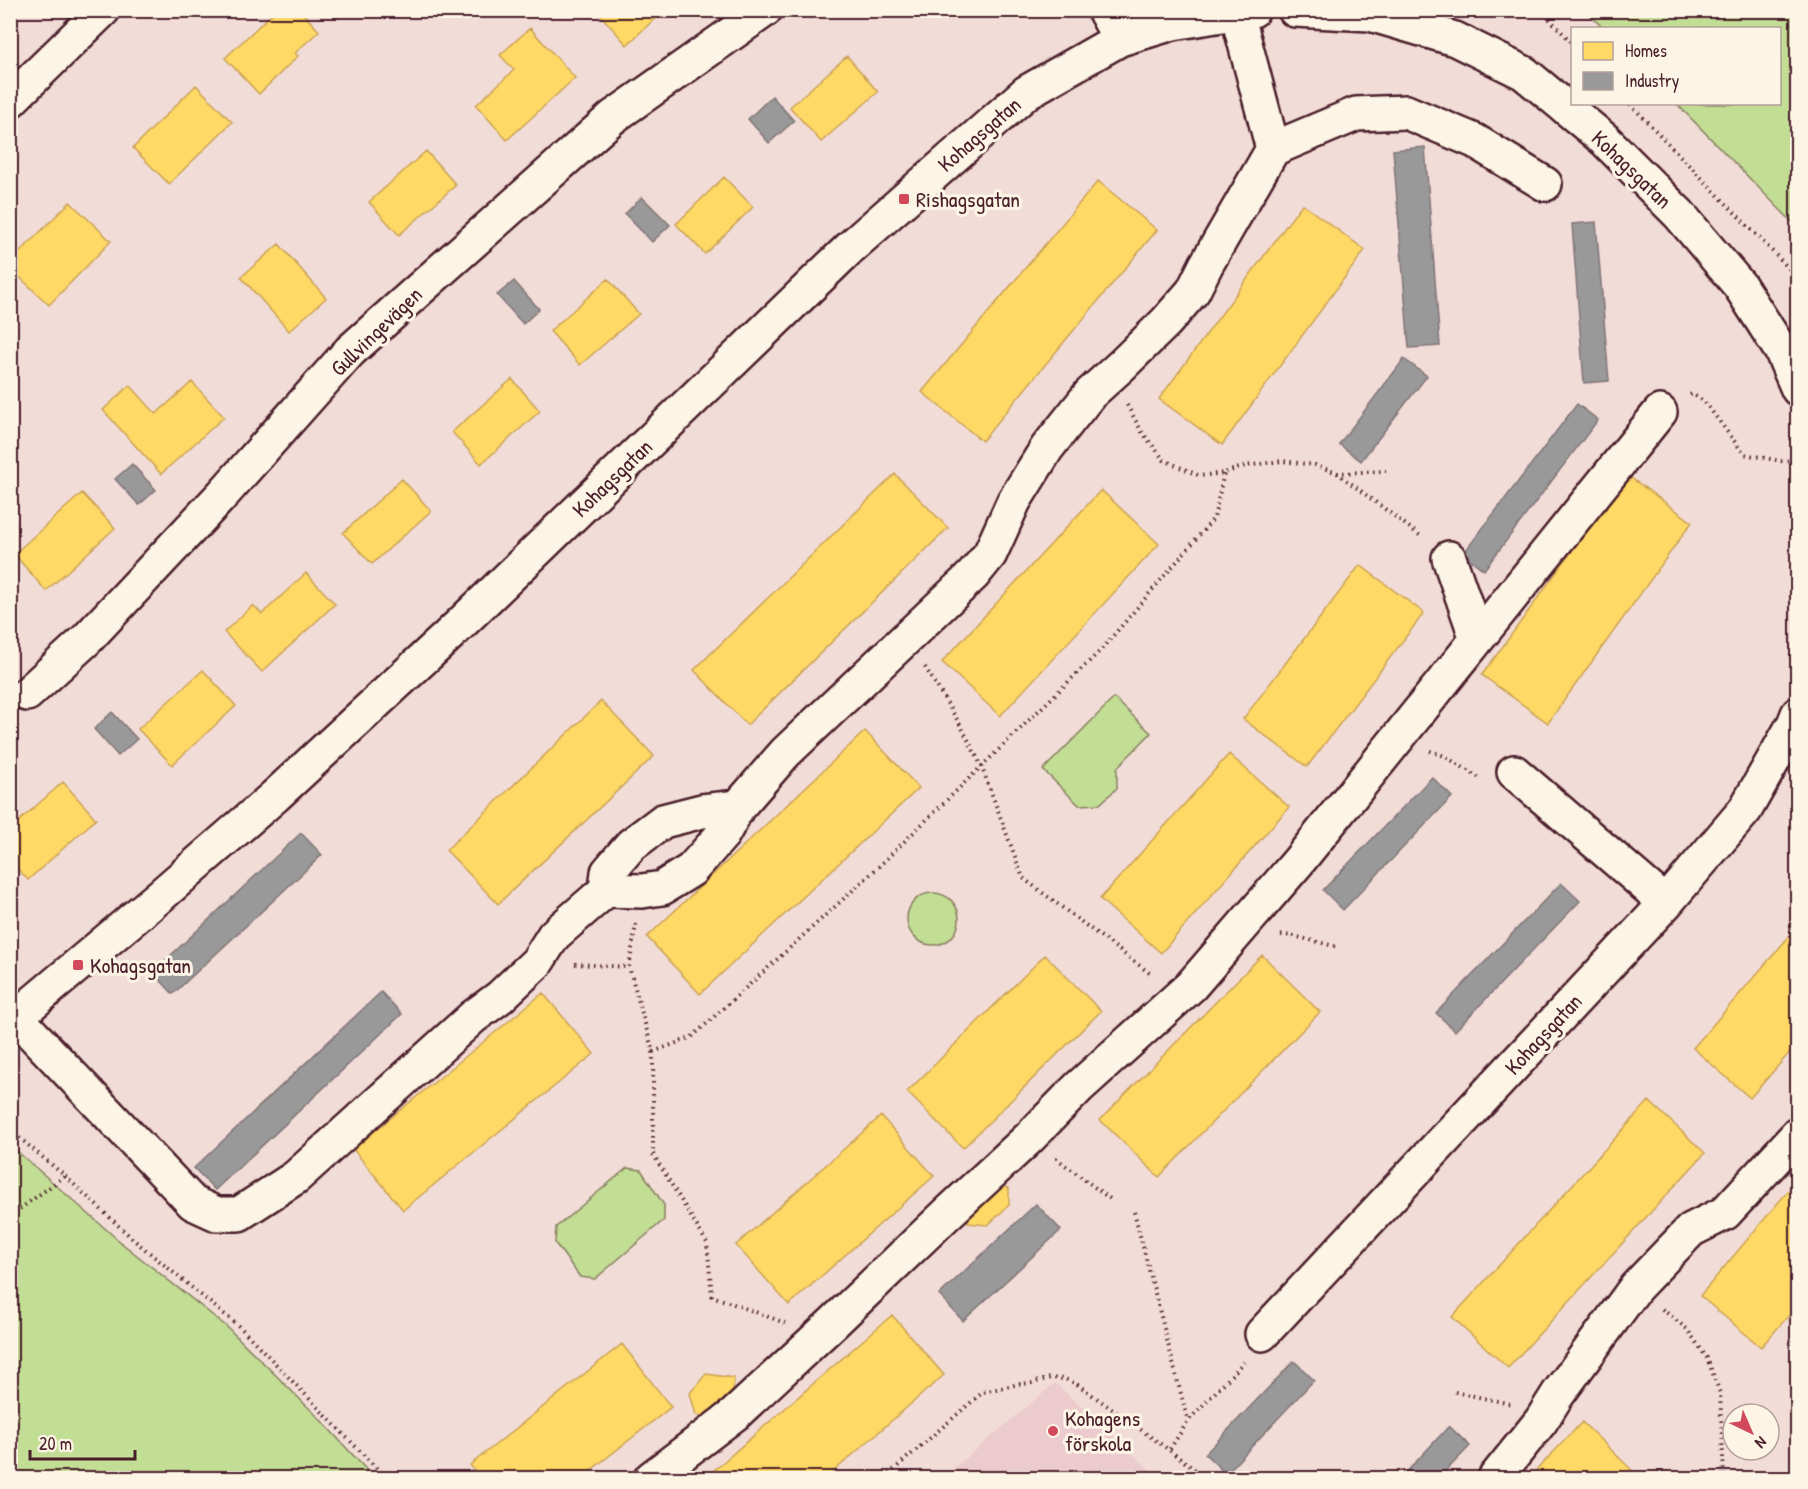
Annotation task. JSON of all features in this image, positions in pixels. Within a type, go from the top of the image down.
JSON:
[{"type":"street","points":[[10,100],[103,10]]},
{"type":"street","name":"Gullvingevägen","points":[[27,694],[86,640],[223,494],[350,351],[613,117],[765,10]]},
{"type":"street","points":[[1104,10],[1120,39]]},
{"type":"street","name":"Kohagsgatan","points":[[1295,10],[1370,14],[1455,39],[1524,73],[1605,140],[1686,223],[1740,286],[1782,352],[1797,389]]},
{"type":"street","points":[[1245,12],[1273,149]]},
{"type":"street","name":"Kohagsgatan","points":[[13,1019],[275,796],[450,634],[852,246],[1027,92],[1120,39],[1173,23],[1245,12]]},
{"type":"street","points":[[606,890],[642,891],[662,888],[691,870],[723,834],[738,807],[785,753],[979,568],[990,554],[1014,501],[1047,448],[1090,394],[1166,321],[1193,291],[1273,149],[1356,114],[1406,112],[1475,141],[1545,184]]},
{"type":"street","points":[[651,1479],[735,1414],[1029,1138],[1079,1087],[1191,986],[1298,862],[1660,412]]},
{"type":"street","points":[[1449,558],[1477,639]]},
{"type":"street","name":"Kohagsgatan","points":[[1262,1334],[1666,903],[1745,810],[1794,724],[1797,714]]},
{"type":"street","points":[[1501,778],[1666,903]]},
{"type":"street","points":[[13,1019],[193,1203],[217,1214],[239,1214],[296,1177],[473,1017],[501,997],[537,962],[554,935],[606,890],[608,873],[631,845],[663,821],[702,811],[738,807]]},
{"type":"street","points":[[1495,1479],[1541,1420],[1636,1287],[1691,1230],[1725,1213],[1797,1134]]},
{"type":"path","points":[[1541,10],[1571,42]]},
{"type":"path","points":[[1631,105],[1797,278]]},
{"type":"path","points":[[1122,365],[1127,405],[1142,432],[1164,460],[1200,476],[1282,461],[1315,465],[1337,473],[1449,558]]},
{"type":"path","points":[[1660,412],[1679,397],[1692,394],[1704,401],[1744,454],[1780,460],[1797,460]]},
{"type":"path","points":[[1337,473],[1386,471]]},
{"type":"path","points":[[653,1052],[693,1037],[874,871],[1101,650],[1214,518],[1224,473]]},
{"type":"path","points":[[907,637],[961,726],[981,765],[1023,878],[1152,975],[1191,986]]},
{"type":"path","points":[[1390,746],[1418,747],[1501,778]]},
{"type":"path","points":[[642,891],[629,967],[653,1052],[653,1154],[707,1244],[712,1296],[789,1324],[833,1323]]},
{"type":"path","points":[[1236,933],[1294,936],[1338,948]]},
{"type":"path","points":[[537,962],[629,967]]},
{"type":"path","points":[[10,1130],[134,1240],[241,1328],[386,1479]]},
{"type":"path","points":[[1029,1138],[1113,1201]]},
{"type":"path","points":[[10,1216],[64,1176]]},
{"type":"path","points":[[1134,1212],[1188,1421]]},
{"type":"path","points":[[1636,1287],[1687,1329],[1707,1358],[1720,1394],[1724,1479]]},
{"type":"path","points":[[1169,1450],[1188,1421],[1247,1358],[1254,1343],[1262,1334]]},
{"type":"path","points":[[884,1479],[983,1392],[1050,1378],[1065,1379],[1077,1384],[1206,1479]]},
{"type":"path","points":[[1455,1392],[1516,1404],[1541,1420]]},
{"type":"shaded area","name":"Kohagens förskola","points":[[1055,1383],[1159,1478],[942,1478]]},
{"type":"green space","points":[[1586,11],[1797,11],[1797,227],[1678,105],[1781,105],[1781,27],[1602,27]]},
{"type":"green space","points":[[1114,698],[1151,733],[1117,768],[1117,788],[1100,804],[1079,805],[1043,770]]},
{"type":"green space","points":[[933,893],[947,897],[955,905],[959,919],[955,933],[947,941],[933,945],[919,941],[911,933],[907,919],[911,905],[919,897]]},
{"type":"green space","points":[[11,1146],[124,1245],[226,1326],[319,1418],[374,1478],[17,1478],[10,1470]]},
{"type":"green space","points":[[627,1168],[641,1170],[664,1205],[664,1220],[595,1279],[580,1277],[555,1243],[556,1227]]},
{"type":"building: Homes","points":[[276,10],[300,10],[319,31],[295,53],[298,56],[259,94],[225,58]]},
{"type":"building: Homes","points":[[596,10],[664,10],[627,45]]},
{"type":"building: Homes","points":[[530,28],[575,78],[507,140],[476,105],[514,70],[500,55]]},
{"type":"building: Homes","points":[[847,56],[878,92],[821,142],[790,107]]},
{"type":"building: Homes","points":[[196,85],[232,122],[169,184],[133,148]]},
{"type":"building: Homes","points":[[426,151],[456,185],[399,235],[369,202]]},
{"type":"building: Homes","points":[[724,177],[753,207],[705,254],[676,224]]},
{"type":"building: Homes","points":[[1098,181],[1157,230],[982,441],[922,392]]},
{"type":"building: Homes","points":[[70,202],[111,241],[49,305],[10,268],[10,262]]},
{"type":"building: Homes","points":[[1302,204],[1365,250],[1222,445],[1159,399]]},
{"type":"building: Homes","points":[[279,244],[326,298],[289,331],[241,277]]},
{"type":"building: Homes","points":[[608,279],[639,314],[580,365],[550,331]]},
{"type":"building: Homes","points":[[512,379],[540,411],[481,464],[452,432]]},
{"type":"building: Homes","points":[[192,382],[224,417],[161,474],[103,410],[130,385],[156,414]]},
{"type":"building: Homes","points":[[895,474],[948,528],[747,725],[694,670]]},
{"type":"building: Homes","points":[[1627,475],[1692,522],[1548,723],[1482,675]]},
{"type":"building: Homes","points":[[402,479],[431,511],[372,564],[343,533]]},
{"type":"building: Homes","points":[[1101,490],[1159,544],[1000,716],[942,662]]},
{"type":"building: Homes","points":[[82,493],[115,528],[46,591],[14,554]]},
{"type":"building: Homes","points":[[1360,565],[1424,613],[1307,767],[1243,719]]},
{"type":"building: Homes","points":[[306,573],[335,604],[262,672],[224,632],[253,605],[262,614]]},
{"type":"building: Homes","points":[[203,670],[236,706],[172,765],[138,729]]},
{"type":"building: Homes","points":[[601,701],[654,756],[498,904],[446,850]]},
{"type":"building: Homes","points":[[865,731],[919,788],[700,994],[647,937]]},
{"type":"building: Homes","points":[[1229,754],[1289,807],[1161,953],[1100,899]]},
{"type":"building: Homes","points":[[63,782],[96,819],[28,880],[10,861],[10,829]]},
{"type":"building: Homes","points":[[1798,926],[1798,1043],[1750,1098],[1693,1048]]},
{"type":"building: Homes","points":[[1045,955],[1101,1011],[963,1148],[907,1092]]},
{"type":"building: Homes","points":[[1262,955],[1320,1012],[1159,1177],[1100,1120]]},
{"type":"building: Homes","points":[[543,993],[594,1054],[403,1210],[353,1149]]},
{"type":"building: Homes","points":[[1649,1101],[1705,1153],[1508,1368],[1452,1317]]},
{"type":"building: Homes","points":[[881,1116],[934,1176],[789,1305],[736,1245]]},
{"type":"building: Homes","points":[[1798,1179],[1798,1305],[1761,1347],[1700,1296]]},
{"type":"building: Homes","points":[[991,1184],[1009,1188],[1009,1205],[988,1225],[968,1223],[968,1207]]},
{"type":"building: Homes","points":[[892,1315],[944,1375],[826,1478],[705,1478]]},
{"type":"building: Homes","points":[[622,1344],[671,1407],[581,1478],[481,1478],[470,1465]]},
{"type":"building: Homes","points":[[706,1374],[734,1378],[733,1396],[712,1416],[696,1415],[690,1393]]},
{"type":"building: Homes","points":[[1582,1422],[1639,1477],[1529,1478]]},
{"type":"building: Industry","points":[[772,96],[794,121],[769,143],[748,119]]},
{"type":"building: Industry","points":[[1425,147],[1440,346],[1409,348],[1393,150]]},
{"type":"building: Industry","points":[[642,197],[670,225],[652,242],[625,214]]},
{"type":"building: Industry","points":[[1596,222],[1609,381],[1584,383],[1572,224]]},
{"type":"building: Industry","points":[[514,281],[539,309],[523,324],[497,295]]},
{"type":"building: Industry","points":[[1404,359],[1427,376],[1361,461],[1339,444]]},
{"type":"building: Industry","points":[[1577,404],[1598,420],[1484,570],[1463,554]]},
{"type":"building: Industry","points":[[132,464],[156,490],[139,505],[115,479]]},
{"type":"building: Industry","points":[[112,712],[137,739],[118,756],[94,729]]},
{"type":"building: Industry","points":[[1432,777],[1452,797],[1343,910],[1323,890]]},
{"type":"building: Industry","points":[[301,833],[322,855],[173,994],[153,972]]},
{"type":"building: Industry","points":[[1561,883],[1580,901],[1455,1031],[1436,1013]]},
{"type":"building: Industry","points":[[381,992],[402,1014],[215,1190],[194,1168]]},
{"type":"building: Industry","points":[[1036,1204],[1061,1230],[963,1321],[939,1295]]},
{"type":"building: Industry","points":[[1294,1361],[1314,1380],[1226,1474],[1205,1454]]},
{"type":"building: Industry","points":[[1449,1426],[1470,1446],[1439,1478],[1401,1478]]},
{"type":"place","name":"Rishagsgatan","points":[[904,199]]},
{"type":"place","name":"Kohagsgatan","points":[[78,965]]},
{"type":"place","name":"Kohagens förskola","points":[[1053,1431]]}]
